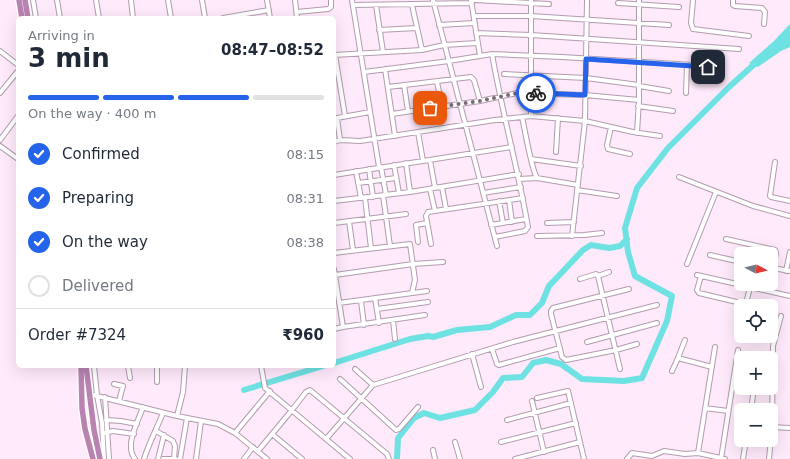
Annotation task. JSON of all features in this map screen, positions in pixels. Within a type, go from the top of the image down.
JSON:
[{"type":"highway","points":[[19,0],[22,16]]},
{"type":"highway","points":[[25,0],[28,16]]},
{"type":"highway","points":[[81,368],[84,429],[93,459]]},
{"type":"highway","points":[[86,368],[94,430],[100,459]]},
{"type":"street","points":[[33,0],[36,16]]},
{"type":"street","points":[[57,0],[60,16]]},
{"type":"street","points":[[96,0],[99,16]]},
{"type":"street","points":[[131,0],[133,16]]},
{"type":"street","points":[[168,0],[171,16]]},
{"type":"street","points":[[202,0],[205,16]]},
{"type":"street","points":[[267,0],[270,16]]},
{"type":"street","points":[[295,0],[297,16]]},
{"type":"street","points":[[296,12],[328,9],[331,7],[331,0]]},
{"type":"street","points":[[572,236],[585,121],[587,0]]},
{"type":"street","points":[[693,0],[691,23],[693,29],[750,36]]},
{"type":"street","points":[[733,0],[733,5],[735,6],[762,8],[765,12],[764,24]]},
{"type":"street","points":[[473,1],[477,43],[480,56]]},
{"type":"street","points":[[531,1],[531,116]]},
{"type":"street","points":[[390,246],[383,180],[352,2],[376,5],[433,2],[531,1],[549,4]]},
{"type":"street","points":[[433,2],[464,125],[497,246]]},
{"type":"street","points":[[637,133],[639,100],[639,2]]},
{"type":"street","points":[[618,3],[639,2],[679,7]]},
{"type":"street","points":[[412,4],[422,50]]},
{"type":"street","points":[[376,5],[383,52]]},
{"type":"street","points":[[252,16],[269,10]]},
{"type":"street","points":[[474,16],[530,16],[669,25]]},
{"type":"street","points":[[439,25],[475,23]]},
{"type":"street","points":[[379,30],[417,28]]},
{"type":"street","points":[[476,33],[586,38],[739,49]]},
{"type":"street","points":[[336,55],[422,50],[444,45],[477,43]]},
{"type":"street","points":[[0,51],[16,63]]},
{"type":"street","points":[[364,72],[492,54],[687,65],[722,69]]},
{"type":"street","points":[[492,54],[499,96],[506,119],[521,186],[528,227],[525,231],[495,237]]},
{"type":"street","points":[[336,61],[346,116]]},
{"type":"street","points":[[686,93],[687,65]]},
{"type":"street","points":[[385,69],[396,136]]},
{"type":"street","points":[[0,93],[2,87],[16,73]]},
{"type":"street","points":[[504,74],[586,78],[639,85],[669,91]]},
{"type":"street","points":[[388,86],[437,82],[468,77],[473,78],[480,101]]},
{"type":"street","points":[[437,82],[442,106]]},
{"type":"street","points":[[404,85],[408,111]]},
{"type":"street","points":[[392,114],[480,101],[517,93],[585,95],[639,100]]},
{"type":"street","points":[[638,106],[673,111]]},
{"type":"street","points":[[336,119],[370,112]]},
{"type":"street","points":[[336,141],[340,140],[360,141],[531,116],[585,121],[637,133],[660,136]]},
{"type":"street","points":[[522,117],[531,159],[537,178]]},
{"type":"street","points":[[556,152],[558,118]]},
{"type":"street","points":[[0,140],[16,119]]},
{"type":"street","points":[[336,123],[340,140]]},
{"type":"street","points":[[611,127],[607,145],[608,148],[630,154]]},
{"type":"street","points":[[418,132],[423,161]]},
{"type":"street","points":[[0,146],[16,158]]},
{"type":"street","points":[[336,175],[512,147]]},
{"type":"street","points":[[531,159],[581,166]]},
{"type":"street","points":[[430,160],[435,188]]},
{"type":"street","points":[[775,162],[770,196],[790,201]]},
{"type":"street","points":[[406,163],[410,192]]},
{"type":"street","points":[[394,165],[399,193]]},
{"type":"street","points":[[369,169],[373,197]]},
{"type":"street","points":[[356,171],[368,218],[371,248]]},
{"type":"street","points":[[336,201],[519,177],[537,178],[617,196]]},
{"type":"street","points":[[358,183],[396,178]]},
{"type":"street","points":[[679,178],[753,206],[790,215]]},
{"type":"street","points":[[483,193],[521,186]]},
{"type":"street","points":[[442,187],[446,210]]},
{"type":"street","points":[[430,189],[435,211]]},
{"type":"street","points":[[687,264],[716,192]]},
{"type":"street","points":[[431,244],[427,223],[427,213],[523,198]]},
{"type":"street","points":[[509,200],[512,222]]},
{"type":"street","points":[[499,202],[503,223]]},
{"type":"street","points":[[336,223],[406,214]]},
{"type":"street","points":[[491,225],[526,219]]},
{"type":"street","points":[[349,221],[352,250]]},
{"type":"street","points":[[546,223],[574,222]]},
{"type":"street","points":[[418,242],[416,225],[427,223]]},
{"type":"street","points":[[537,236],[572,236],[602,233]]},
{"type":"street","points":[[726,239],[762,247]]},
{"type":"street","points":[[336,253],[410,244],[415,280],[412,293]]},
{"type":"street","points":[[778,269],[788,271],[790,252]]},
{"type":"street","points":[[710,255],[734,260]]},
{"type":"street","points":[[336,275],[413,264],[442,262]]},
{"type":"street","points":[[580,278],[596,274],[598,276],[609,272]]},
{"type":"street","points":[[699,275],[750,288],[746,303],[734,302],[697,292],[699,275]]},
{"type":"street","points":[[598,276],[620,369]]},
{"type":"street","points":[[336,282],[343,327]]},
{"type":"street","points":[[629,289],[551,309],[551,314],[562,357],[566,360],[616,350],[637,344]]},
{"type":"street","points":[[339,303],[427,291]]},
{"type":"street","points":[[765,291],[790,296]]},
{"type":"street","points":[[375,298],[379,323]]},
{"type":"street","points":[[361,301],[364,325]]},
{"type":"street","points":[[377,309],[428,302]]},
{"type":"street","points":[[326,439],[360,398],[373,385],[492,348],[658,305]]},
{"type":"street","points":[[336,329],[425,315]]},
{"type":"street","points":[[772,403],[773,346],[780,316]]},
{"type":"street","points":[[393,320],[395,339]]},
{"type":"street","points":[[587,342],[657,323]]},
{"type":"street","points":[[672,371],[685,340]]},
{"type":"street","points":[[698,453],[715,347]]},
{"type":"street","points":[[492,348],[497,364],[500,365],[560,348]]},
{"type":"street","points":[[627,459],[632,453],[652,456],[664,451],[684,457],[698,453],[722,459],[738,350]]},
{"type":"street","points":[[472,354],[481,386]]},
{"type":"street","points":[[678,358],[712,367]]},
{"type":"street","points":[[94,368],[100,408],[104,459]]},
{"type":"street","points":[[128,368],[130,378]]},
{"type":"street","points":[[157,368],[157,382]]},
{"type":"street","points":[[177,416],[182,394],[185,368]]},
{"type":"street","points":[[261,368],[265,388],[350,459]]},
{"type":"street","points":[[355,369],[373,385]]},
{"type":"street","points":[[340,379],[396,430],[399,430],[418,407]]},
{"type":"street","points":[[114,384],[123,386],[119,400]]},
{"type":"street","points":[[258,451],[306,392],[310,390],[343,419],[387,454],[389,459]]},
{"type":"street","points":[[537,398],[568,391],[584,459]]},
{"type":"street","points":[[235,433],[270,392]]},
{"type":"street","points":[[89,394],[119,400],[164,413],[218,424],[235,433],[267,459]]},
{"type":"street","points":[[105,397],[109,459]]},
{"type":"street","points":[[532,401],[544,452]]},
{"type":"street","points":[[507,420],[571,404]]},
{"type":"street","points":[[135,459],[133,456],[131,443],[143,407]]},
{"type":"street","points":[[705,408],[728,411]]},
{"type":"street","points":[[144,459],[149,444],[164,413]]},
{"type":"street","points":[[163,459],[180,459],[187,418]]},
{"type":"street","points":[[106,420],[137,424]]},
{"type":"street","points":[[196,459],[201,421]]},
{"type":"street","points":[[501,442],[576,423]]},
{"type":"street","points":[[778,427],[790,428]]},
{"type":"street","points":[[156,431],[171,439],[175,443],[174,459]]},
{"type":"street","points":[[102,434],[107,432],[134,434]]},
{"type":"street","points":[[272,434],[302,459]]},
{"type":"street","points":[[158,459],[164,435]]},
{"type":"street","points":[[455,442],[460,459]]},
{"type":"street","points":[[515,459],[580,442]]},
{"type":"street","points":[[244,459],[253,447]]},
{"type":"street","points":[[744,459],[745,447]]},
{"type":"street","points":[[769,459],[770,447]]},
{"type":"street","points":[[433,450],[435,459]]},
{"type":"water","points":[[789,25],[790,47],[781,51],[758,67],[749,63],[774,41]]},
{"type":"waterway","points":[[397,459],[398,438],[414,418],[424,413],[440,418],[475,410],[493,392],[503,378],[522,377],[533,363],[546,360],[561,364],[582,379],[624,381],[642,378],[667,321],[672,296],[635,276],[628,252],[625,228],[637,188],[668,148],[729,87],[759,60]]},
{"type":"waterway","points":[[336,362],[410,339],[428,336],[433,337],[457,330],[490,327],[516,315],[530,315],[542,303],[549,286],[583,250],[591,245],[609,248],[620,246],[627,239]]},
{"type":"waterway","points":[[244,390],[316,368]]},
{"type":"way so far","points":[[430,108],[480,101],[517,93],[536,93]]},
{"type":"route","points":[[536,93],[585,95],[586,59],[708,67]]}]
